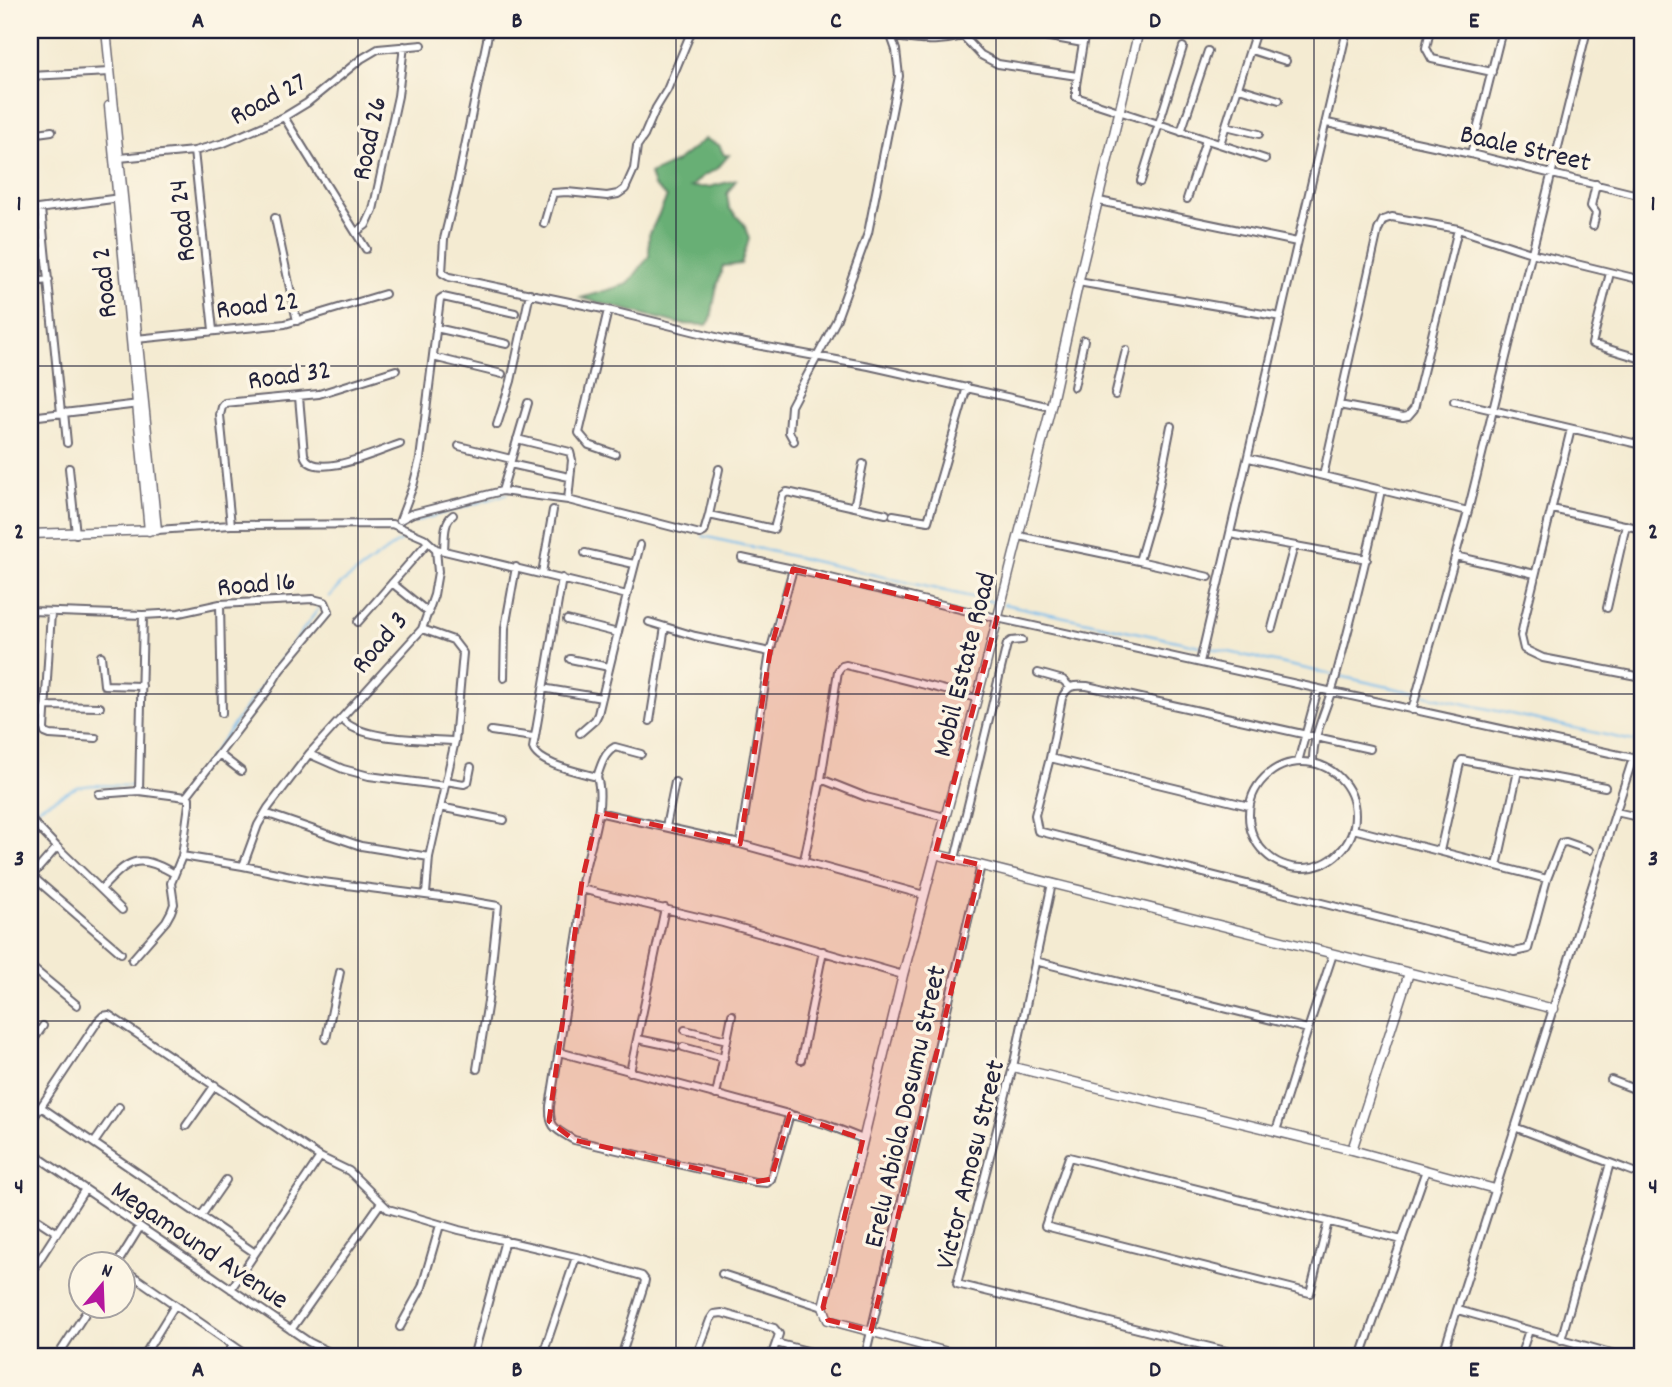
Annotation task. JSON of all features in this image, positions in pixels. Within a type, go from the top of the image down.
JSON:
[{"type":"street","name":"Road 2","points":[[104,30],[153,531]]},
{"type":"street","points":[[489,30],[456,190],[443,239],[442,273],[449,277],[608,310],[724,339],[967,387],[1051,407]]},
{"type":"street","points":[[544,224],[553,193],[607,196],[618,194],[625,189],[634,169],[637,146],[645,136],[656,108],[667,90],[692,30]]},
{"type":"street","points":[[867,30],[911,40],[935,41],[955,40],[983,30]]},
{"type":"street","points":[[1011,30],[1083,43]]},
{"type":"street","points":[[1086,30],[1077,76],[1076,97],[1265,159]]},
{"type":"street","name":"Mobil Estate Road","points":[[823,1307],[903,975],[1051,407],[1139,30]]},
{"type":"street","points":[[1220,145],[1255,34],[1245,30]]},
{"type":"street","points":[[1200,662],[1348,30]]},
{"type":"street","points":[[1430,30],[1426,48],[1432,59],[1492,72]]},
{"type":"street","points":[[1471,154],[1502,30]]},
{"type":"street","points":[[1412,710],[1468,511],[1587,30]]},
{"type":"street","points":[[794,441],[789,432],[791,406],[836,321],[868,233],[899,76],[896,50],[891,36]]},
{"type":"street","points":[[964,37],[981,55],[998,64],[1077,76]]},
{"type":"street","name":"Road 27","points":[[119,158],[194,151],[223,143],[284,117],[307,103],[378,49],[422,45]]},
{"type":"street","name":"Road 26","points":[[356,232],[366,225],[373,210],[398,96],[404,46]]},
{"type":"street","points":[[1141,181],[1184,47]]},
{"type":"street","points":[[1251,50],[1286,61]]},
{"type":"street","points":[[1181,132],[1208,51]]},
{"type":"street","name":"Road 2","points":[[108,72],[119,158],[120,198]]},
{"type":"street","points":[[30,76],[108,72]]},
{"type":"street","points":[[1239,88],[1279,100]]},
{"type":"street","points":[[284,117],[366,249]]},
{"type":"street","name":"Baale Street","points":[[1327,123],[1471,154],[1639,195]]},
{"type":"street","points":[[1226,125],[1259,134]]},
{"type":"street","points":[[30,134],[52,131]]},
{"type":"street","points":[[1187,199],[1206,140]]},
{"type":"street","name":"Road 24","points":[[194,151],[213,330]]},
{"type":"street","points":[[1639,195],[1642,166]]},
{"type":"street","points":[[1593,226],[1596,213],[1591,206],[1596,184]]},
{"type":"street","points":[[30,210],[120,198]]},
{"type":"street","points":[[1099,201],[1297,242]]},
{"type":"street","points":[[41,209],[67,443]]},
{"type":"street","points":[[1323,476],[1378,230],[1383,220],[1392,217],[1458,229],[1531,253],[1642,280]]},
{"type":"street","points":[[275,218],[297,321]]},
{"type":"street","points":[[1339,405],[1403,417],[1411,413],[1458,229]]},
{"type":"street","points":[[1610,273],[1592,344],[1642,359]]},
{"type":"street","points":[[30,282],[48,280]]},
{"type":"street","points":[[1079,282],[1281,317]]},
{"type":"street","points":[[497,425],[510,382],[530,293]]},
{"type":"street","name":"Road 22","points":[[134,339],[254,328],[297,321],[385,294]]},
{"type":"street","points":[[400,520],[417,473],[438,302],[443,298],[515,313]]},
{"type":"street","points":[[608,310],[579,433],[589,445],[615,454]]},
{"type":"street","points":[[436,328],[507,344]]},
{"type":"street","points":[[1074,387],[1084,340]]},
{"type":"street","points":[[1115,395],[1126,350]]},
{"type":"street","points":[[433,357],[502,374]]},
{"type":"street","name":"Road 32","points":[[231,525],[220,415],[225,403],[299,397],[338,389],[396,370]]},
{"type":"street","points":[[709,515],[772,529],[775,527],[783,495],[787,492],[928,521],[967,387]]},
{"type":"street","points":[[299,397],[304,454],[306,461],[312,466],[335,467],[400,444]]},
{"type":"street","points":[[1454,401],[1642,445]]},
{"type":"street","points":[[30,417],[140,403]]},
{"type":"street","points":[[502,491],[528,403]]},
{"type":"street","points":[[1139,561],[1155,506],[1171,426]]},
{"type":"street","points":[[1571,429],[1521,636],[1524,649],[1543,658],[1642,677]]},
{"type":"street","points":[[517,439],[570,452],[572,460],[568,500]]},
{"type":"street","points":[[459,446],[569,477]]},
{"type":"street","points":[[1249,458],[1468,511]]},
{"type":"street","points":[[854,507],[863,464]]},
{"type":"street","points":[[69,468],[76,534]]},
{"type":"street","points":[[392,524],[411,514],[502,491],[568,500],[700,534],[705,532],[719,469]]},
{"type":"street","points":[[1313,763],[1317,738],[1367,559],[1381,490]]},
{"type":"street","points":[[1552,509],[1642,529]]},
{"type":"street","points":[[542,573],[553,510]]},
{"type":"street","name":"Road 3","points":[[243,866],[265,813],[309,754],[422,629],[429,613],[446,524],[448,518],[453,515]]},
{"type":"street","points":[[30,534],[153,531],[231,525],[392,524],[406,528],[440,550],[627,595]]},
{"type":"street","points":[[1607,608],[1626,525]]},
{"type":"street","points":[[1230,534],[1367,559]]},
{"type":"street","points":[[1019,536],[1209,577]]},
{"type":"street","points":[[358,622],[428,542]]},
{"type":"street","points":[[580,733],[595,720],[640,545]]},
{"type":"street","points":[[1272,628],[1294,546]]},
{"type":"street","points":[[585,553],[634,565]]},
{"type":"street","points":[[1455,556],[1535,574]]},
{"type":"street","points":[[742,558],[997,618],[1642,760]]},
{"type":"street","points":[[504,677],[505,628],[516,567]]},
{"type":"street","points":[[740,844],[770,652],[793,569]]},
{"type":"street","points":[[562,578],[533,748],[536,755],[544,761],[597,777]]},
{"type":"street","points":[[392,583],[429,613]]},
{"type":"street","name":"Road 16","points":[[30,611],[143,615],[179,613],[220,604],[313,598],[325,602],[329,611],[280,670],[186,797]]},
{"type":"street","points":[[220,604],[222,713]]},
{"type":"street","points":[[51,612],[45,733],[96,738]]},
{"type":"street","points":[[139,791],[143,615]]},
{"type":"street","points":[[567,620],[618,633]]},
{"type":"street","points":[[649,622],[695,636],[770,652]]},
{"type":"street","points":[[650,721],[666,627]]},
{"type":"street","points":[[422,629],[453,640],[463,653],[455,741],[429,857],[426,894]]},
{"type":"street","points":[[955,859],[1007,644],[1022,640]]},
{"type":"street","points":[[102,656],[104,685],[142,686]]},
{"type":"street","points":[[570,659],[609,667]]},
{"type":"street","points":[[804,860],[821,779],[838,671],[842,666],[977,698]]},
{"type":"street","points":[[1038,673],[1063,680],[1070,687],[1087,686],[1370,749]]},
{"type":"street","points":[[1070,687],[1062,698],[1035,815],[1038,831],[1514,952],[1528,949],[1547,879],[1561,844],[1566,842],[1589,850]]},
{"type":"street","points":[[548,689],[602,698]]},
{"type":"street","points":[[1298,762],[1318,689]]},
{"type":"street","points":[[45,706],[100,707]]},
{"type":"street","points":[[342,719],[355,729],[379,735],[455,741]]},
{"type":"street","points":[[491,731],[533,737]]},
{"type":"street","points":[[641,754],[615,747],[605,757],[597,777],[600,787],[598,812],[581,889],[579,925],[549,1121],[556,1130],[573,1140],[767,1183],[771,1179],[790,1114]]},
{"type":"street","points":[[219,754],[241,771]]},
{"type":"street","points":[[309,754],[343,769],[369,776],[446,784],[468,782],[471,767]]},
{"type":"street","points":[[1050,758],[1249,806]]},
{"type":"street","points":[[1443,1357],[1633,758]]},
{"type":"street","points":[[1440,851],[1462,760],[1605,787]]},
{"type":"street","points":[[1298,762],[1313,763],[1333,771],[1344,783],[1353,805],[1353,829],[1346,845],[1334,857],[1318,865],[1292,867],[1267,855],[1256,841],[1249,824],[1249,806],[1254,790],[1276,768],[1298,762]]},
{"type":"street","points":[[1497,866],[1517,771]]},
{"type":"street","points":[[821,779],[866,797],[945,817]]},
{"type":"street","points":[[666,827],[675,782]]},
{"type":"street","points":[[99,794],[139,791],[189,799],[182,856],[173,873],[171,891],[174,904],[166,921],[132,960]]},
{"type":"street","points":[[440,807],[504,820]]},
{"type":"street","points":[[598,812],[804,860],[924,895]]},
{"type":"street","points":[[1616,812],[1642,818]]},
{"type":"street","points":[[265,813],[361,846],[429,857]]},
{"type":"street","points":[[33,822],[122,910]]},
{"type":"street","points":[[1353,829],[1547,879]]},
{"type":"street","points":[[57,847],[31,877],[121,953]]},
{"type":"street","points":[[934,854],[1554,1009]]},
{"type":"street","points":[[182,856],[315,881],[426,894],[498,906],[488,1001],[477,1069]]},
{"type":"street","points":[[101,889],[124,865],[133,861],[160,865],[173,873]]},
{"type":"street","name":"Erelu Abiola Dosumu Street","points":[[864,1357],[981,865]]},
{"type":"street","name":"Victor Amosu Street","points":[[1052,883],[1013,1067],[957,1284],[1250,1357]]},
{"type":"street","points":[[581,889],[665,908],[903,975]]},
{"type":"street","points":[[630,1072],[665,908]]},
{"type":"street","points":[[801,1060],[822,951]]},
{"type":"street","points":[[1276,1131],[1333,954]]},
{"type":"street","points":[[1035,961],[1308,1030]]},
{"type":"street","points":[[30,966],[77,1005]]},
{"type":"street","points":[[326,1039],[341,972]]},
{"type":"street","points":[[1352,1150],[1409,972]]},
{"type":"street","points":[[30,1123],[98,1021],[109,1015],[320,1157],[349,1171],[388,1209],[440,1225],[636,1273],[645,1280],[621,1357]]},
{"type":"street","points":[[716,1095],[732,1015]]},
{"type":"street","points":[[30,1045],[43,1026]]},
{"type":"street","points":[[685,1030],[727,1040]]},
{"type":"street","points":[[638,1038],[724,1058]]},
{"type":"street","points":[[559,1052],[825,1124],[863,1139]]},
{"type":"street","points":[[1013,1067],[1352,1150],[1495,1189]]},
{"type":"street","points":[[1611,1080],[1642,1092]]},
{"type":"street","points":[[186,1126],[215,1085]]},
{"type":"street","points":[[41,1107],[255,1253]]},
{"type":"street","points":[[94,1143],[119,1107]]},
{"type":"street","points":[[1517,1128],[1642,1175]]},
{"type":"street","name":"Megamound Avenue","points":[[30,1146],[41,1158]]},
{"type":"street","name":"Megamound Avenue","points":[[30,1153],[319,1349],[339,1357]]},
{"type":"street","points":[[231,1289],[320,1157]]},
{"type":"street","points":[[1328,1222],[1310,1293],[1045,1226],[1069,1157],[1402,1240]]},
{"type":"street","points":[[1562,1340],[1610,1163]]},
{"type":"street","points":[[1361,1357],[1426,1170]]},
{"type":"street","points":[[201,1216],[226,1180]]},
{"type":"street","points":[[30,1274],[85,1189]]},
{"type":"street","points":[[291,1330],[380,1204]]},
{"type":"street","points":[[30,1215],[56,1232]]},
{"type":"street","points":[[400,1327],[422,1287],[440,1225]]},
{"type":"street","points":[[126,1250],[140,1227]]},
{"type":"street","points":[[475,1350],[505,1240]]},
{"type":"street","points":[[542,1357],[576,1257]]},
{"type":"street","points":[[722,1274],[823,1307],[828,1320],[966,1357]]},
{"type":"street","points":[[136,1278],[250,1357]]},
{"type":"street","points":[[143,1357],[176,1305]]},
{"type":"street","points":[[1458,1310],[1625,1357]]},
{"type":"street","points":[[696,1357],[710,1320],[715,1314],[732,1315],[774,1328],[779,1334],[771,1357]]},
{"type":"street","points":[[57,1357],[81,1320]]},
{"type":"street","points":[[1520,1357],[1529,1330]]},
{"type":"street","points":[[776,1343],[831,1357]]},
{"type":"street","points":[[226,1357],[233,1345]]},
{"type":"highlighted area","points":[[793,569],[997,618],[935,854],[981,865],[871,1331],[828,1320],[823,1307],[863,1139],[790,1114],[771,1179],[755,1182],[574,1140],[549,1121],[582,881],[598,812],[740,844],[770,652]]},
{"type":"green space","points":[[705,139],[719,145],[724,155],[729,155],[717,169],[703,176],[691,187],[709,187],[736,180],[727,194],[729,208],[744,224],[749,239],[741,264],[723,266],[711,319],[707,325],[680,324],[581,298],[628,284],[649,256],[649,235],[667,197],[654,186],[650,174],[676,162]]},
{"type":"waterway","points":[[414,522],[507,494]]},
{"type":"waterway","points":[[703,536],[998,603]]},
{"type":"waterway","points":[[329,597],[342,583],[401,540]]},
{"type":"waterway","points":[[1004,604],[1200,646]]},
{"type":"waterway","points":[[184,792],[319,608]]},
{"type":"waterway","points":[[1206,647],[1334,675]]},
{"type":"waterway","points":[[1339,676],[1642,743]]},
{"type":"waterway","points":[[30,812],[77,787],[133,786]]}]
